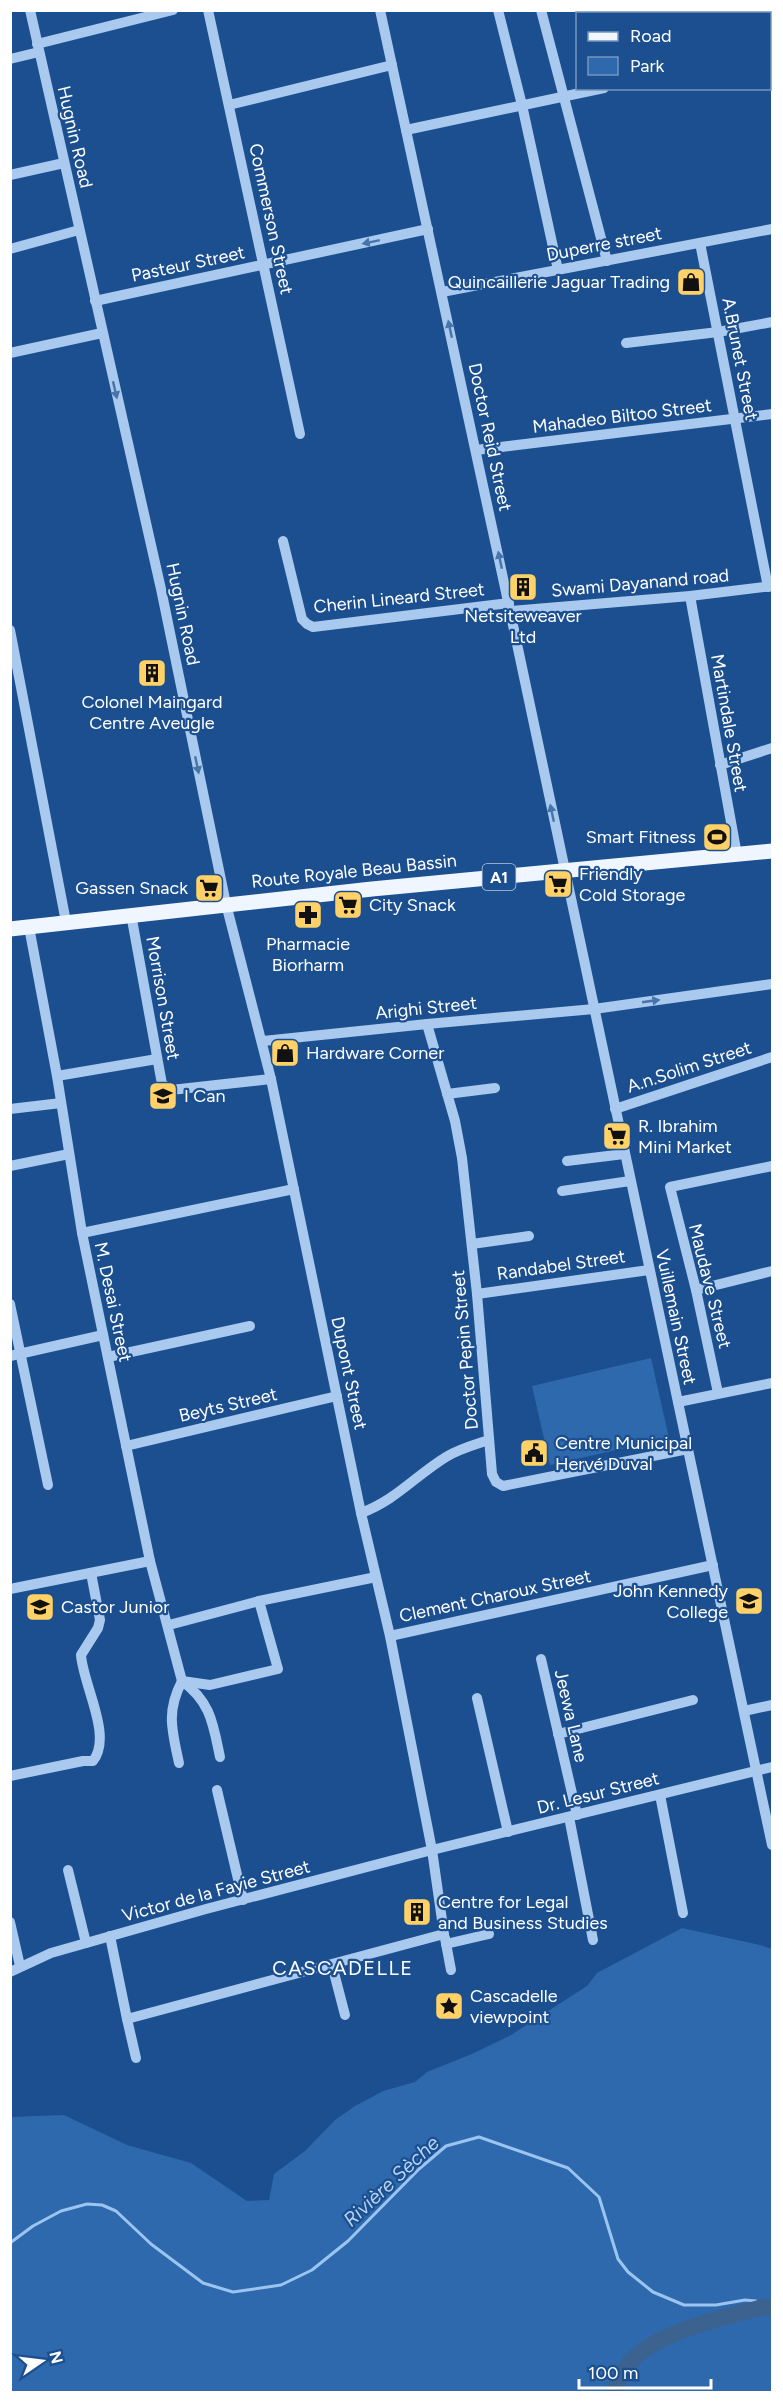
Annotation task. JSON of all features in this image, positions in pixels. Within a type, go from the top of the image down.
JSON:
[{"type":"main road","name":"Route Royale Beau Bassin","points":[[10,929],[226,904],[772,851]]},
{"type":"street","name":"Hugnin Road","points":[[30,10],[161,590],[226,904]]},
{"type":"street","points":[[10,59],[38,48],[173,10]]},
{"type":"street","name":"Commerson Street","points":[[208,10],[300,434]]},
{"type":"street","name":"Doctor Reid Street","points":[[380,10],[510,607],[564,870]]},
{"type":"street","points":[[498,10],[522,105],[558,270]]},
{"type":"street","points":[[541,10],[607,261]]},
{"type":"street","points":[[229,105],[392,65]]},
{"type":"street","points":[[406,130],[598,90]]},
{"type":"street","points":[[10,175],[64,163]]},
{"type":"street","name":"Pasteur Street","points":[[95,301],[428,229]]},
{"type":"street","name":"Duperre street","points":[[442,292],[772,229]]},
{"type":"street","points":[[10,249],[79,230]]},
{"type":"street","name":"A.Brunet Street","points":[[700,243],[770,586]]},
{"type":"street","points":[[626,343],[718,332],[772,322]]},
{"type":"street","points":[[10,353],[102,333]]},
{"type":"street","name":"Mahadeo Biltoo Street","points":[[476,450],[772,414]]},
{"type":"street","name":"Cherin Lineard Street","points":[[283,541],[302,619],[314,627],[510,607]]},
{"type":"street","name":"Swami Dayanand road","points":[[510,607],[690,596],[770,586]]},
{"type":"street","name":"Martindale Street","points":[[690,596],[737,855]]},
{"type":"street","points":[[10,630],[66,922]]},
{"type":"street","points":[[720,765],[772,748]]},
{"type":"street","name":"Vuillemain Street","points":[[564,870],[772,1845]]},
{"type":"street","name":"Dupont Street","points":[[226,904],[271,1079],[361,1513],[390,1636],[432,1850],[451,1970]]},
{"type":"street","name":"Morrison Street","points":[[130,914],[162,1084],[171,1090],[271,1079]]},
{"type":"street","name":"M. Desai Street","points":[[29,927],[57,1076],[82,1233],[150,1561],[169,1625],[182,1681]]},
{"type":"street","name":"Arighi Street","points":[[262,1041],[594,1009],[772,984]]},
{"type":"street","name":"Doctor Pepin Street","points":[[427,1024],[462,1158],[477,1294],[492,1474],[496,1482],[503,1486],[688,1449]]},
{"type":"street","name":"A.n.Solim Street","points":[[615,1109],[772,1057]]},
{"type":"street","points":[[57,1076],[157,1059]]},
{"type":"street","points":[[447,1094],[495,1088]]},
{"type":"street","points":[[10,1109],[61,1103]]},
{"type":"street","points":[[10,1166],[69,1154]]},
{"type":"street","points":[[567,1161],[624,1154]]},
{"type":"street","name":"Maudave Street","points":[[718,1393],[696,1290],[670,1187],[772,1166]]},
{"type":"street","points":[[562,1191],[630,1181]]},
{"type":"street","points":[[82,1233],[294,1189]]},
{"type":"street","points":[[472,1244],[529,1236]]},
{"type":"street","name":"Randabel Street","points":[[477,1294],[649,1270]]},
{"type":"street","points":[[696,1290],[772,1271]]},
{"type":"street","points":[[10,1304],[48,1485]]},
{"type":"street","points":[[108,1357],[250,1326]]},
{"type":"street","points":[[10,1356],[103,1335]]},
{"type":"street","points":[[678,1402],[772,1383]]},
{"type":"street","name":"Beyts Street","points":[[126,1446],[337,1396]]},
{"type":"street","points":[[361,1513],[381,1505],[445,1457],[489,1440]]},
{"type":"street","points":[[10,1590],[150,1561]]},
{"type":"street","name":"Clement Charoux Street","points":[[390,1636],[713,1565]]},
{"type":"street","points":[[10,1776],[93,1761],[100,1745],[81,1655],[98,1628],[100,1620],[91,1573]]},
{"type":"street","points":[[169,1625],[259,1601],[376,1577]]},
{"type":"street","points":[[182,1681],[210,1684],[278,1669],[259,1601]]},
{"type":"street","name":"Jeewa Lane","points":[[541,1659],[558,1734],[593,1940]]},
{"type":"street","points":[[182,1681],[193,1689],[206,1704],[213,1723],[220,1757]]},
{"type":"street","points":[[179,1763],[170,1718],[174,1696],[182,1681]]},
{"type":"street","points":[[477,1698],[508,1832]]},
{"type":"street","points":[[558,1734],[693,1700]]},
{"type":"street","points":[[744,1711],[772,1705]]},
{"type":"street","name":"Dr. Lesur Street","points":[[432,1850],[772,1767]]},
{"type":"street","points":[[217,1790],[243,1900]]},
{"type":"street","points":[[660,1795],[682,1913]]},
{"type":"street","name":"Victor de la Fayie Street","points":[[16,1969],[51,1953],[110,1936],[432,1850]]},
{"type":"street","points":[[68,1870],[86,1943]]},
{"type":"street","points":[[10,1922],[16,1969]]},
{"type":"street","points":[[127,2019],[332,1965],[445,1939],[489,1934]]},
{"type":"street","points":[[110,1936],[136,2058]]},
{"type":"street","points":[[332,1965],[345,2015]]},
{"type":"green space","points":[[651,1358],[669,1438],[550,1465],[532,1386]]},
{"type":"green space","points":[[682,1928],[772,1949],[772,2392],[11,2392],[11,2117],[64,2115],[127,2145],[191,2163],[247,2201],[269,2200],[274,2174],[305,2151],[335,2120],[355,2106],[383,2091],[415,2082],[427,2072],[511,2035],[587,1986],[597,1973]]},
{"type":"waterway","name":"Rivière Sèche","points":[[10,2243],[33,2226],[61,2211],[87,2204],[102,2205],[116,2211],[151,2244],[203,2283],[233,2292],[281,2285],[312,2270],[348,2241],[419,2169],[446,2146],[479,2137],[568,2168],[599,2197],[618,2259],[628,2272],[653,2292],[684,2305],[716,2305],[745,2300],[756,2301],[763,2307]]},
{"type":"waterway","points":[[613,2392],[629,2363],[656,2342],[710,2321],[763,2307],[772,2308]]},
{"type":"place","name":"Quincaillerie Jaguar Trading","points":[[691,282]]},
{"type":"place","name":"Netsiteweaver Ltd","points":[[523,587]]},
{"type":"place","name":"Colonel Maingard Centre Aveugle","points":[[152,673]]},
{"type":"place","name":"Smart Fitness","points":[[717,837]]},
{"type":"place","name":"Friendly Cold Storage","points":[[558,884]]},
{"type":"place","name":"Gassen Snack","points":[[209,888]]},
{"type":"place","name":"City Snack","points":[[348,905]]},
{"type":"place","name":"Pharmacie Biorharm","points":[[308,915]]},
{"type":"place","name":"Hardware Corner","points":[[285,1053]]},
{"type":"place","name":"I Can","points":[[163,1096]]},
{"type":"place","name":"R. Ibrahim Mini Market","points":[[617,1136]]},
{"type":"place","name":"Centre Municipal Hervé Duval","points":[[534,1453]]},
{"type":"place","name":"John Kennedy College","points":[[749,1601]]},
{"type":"place","name":"Castor Junior","points":[[40,1607]]},
{"type":"place","name":"Centre for Legal and Business Studies","points":[[417,1912]]},
{"type":"place","name":"Cascadelle viewpoint","points":[[449,2006]]},
{"type":"district","name":"CASCADELLE","points":[[343,1968]]}]
